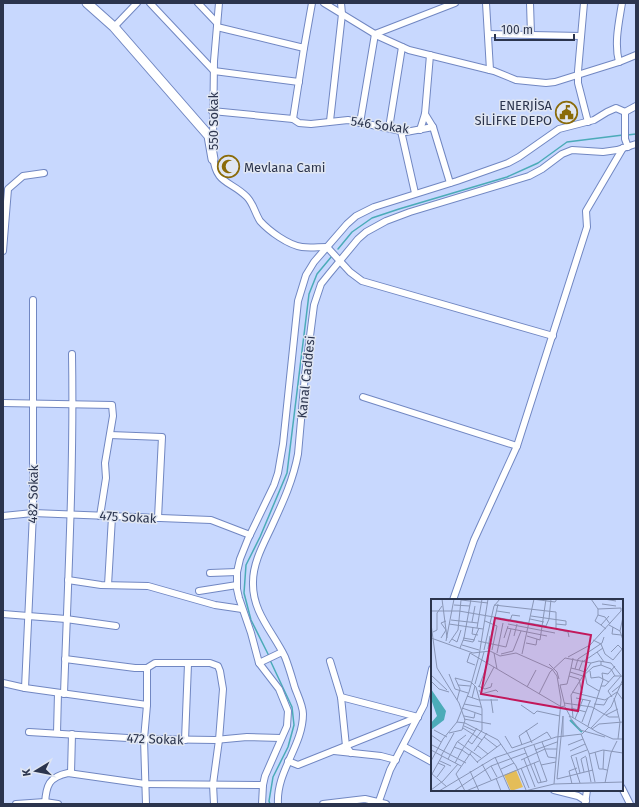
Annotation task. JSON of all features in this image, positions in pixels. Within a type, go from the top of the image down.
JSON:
[{"type":"street","points":[[87,3],[114,26],[209,136],[213,158]]},
{"type":"street","points":[[114,26],[137,3]]},
{"type":"street","points":[[150,3],[214,71],[299,82]]},
{"type":"street","points":[[198,3],[217,25],[304,48]]},
{"type":"street","name":"550 Sokak","points":[[219,3],[212,111],[213,158],[217,173],[223,181],[239,190],[250,200],[260,220],[272,232],[301,247],[326,247]]},
{"type":"street","points":[[293,119],[312,3]]},
{"type":"street","points":[[324,3],[375,34],[402,47],[490,70],[516,80],[555,82],[619,62],[636,55]]},
{"type":"street","points":[[330,121],[342,14],[341,3]]},
{"type":"street","points":[[375,34],[444,5],[455,3]]},
{"type":"street","points":[[486,3],[490,70]]},
{"type":"street","points":[[530,3],[531,35]]},
{"type":"street","points":[[584,3],[578,75],[579,88],[588,122]]},
{"type":"street","points":[[619,62],[617,52],[622,3]]},
{"type":"street","points":[[360,123],[375,34]]},
{"type":"street","points":[[488,34],[582,36]]},
{"type":"street","points":[[389,128],[402,47]]},
{"type":"street","points":[[420,130],[425,114],[430,55]]},
{"type":"street","points":[[625,112],[636,106]]},
{"type":"street","points":[[262,804],[263,785],[286,726],[288,711],[279,689],[262,662],[242,609],[237,585],[237,572],[240,559],[274,485],[281,463],[298,300],[306,274],[326,247],[356,216],[374,207],[508,163],[559,129],[594,120],[616,108],[625,112]]},
{"type":"street","name":"546 Sokak","points":[[212,111],[293,119],[299,123],[311,124],[348,120],[406,132],[433,127]]},
{"type":"street","points":[[453,599],[474,540],[517,446],[587,227],[586,211],[625,148],[625,112]]},
{"type":"street","points":[[425,114],[433,127],[450,183]]},
{"type":"street","points":[[401,131],[415,193]]},
{"type":"street","name":"Kanal Caddesi","points":[[278,804],[278,790],[302,728],[304,712],[287,662],[280,654],[258,610],[254,592],[254,573],[262,547],[288,491],[296,468],[311,322],[317,294],[321,284],[358,239],[366,232],[386,221],[410,212],[529,176],[542,169],[562,154],[572,150],[604,152],[625,148],[636,144]]},
{"type":"street","points":[[3,251],[8,189],[23,176],[44,173]]},
{"type":"street","points":[[326,247],[350,272],[362,281],[553,336]]},
{"type":"street","name":"482 Sokak","points":[[24,688],[33,513],[33,300]]},
{"type":"street","points":[[57,734],[65,659],[71,514],[73,404],[72,354]]},
{"type":"street","points":[[363,397],[517,446]]},
{"type":"street","points":[[3,403],[112,405],[113,416],[105,463],[106,478],[100,516]]},
{"type":"street","points":[[110,435],[162,437],[158,518]]},
{"type":"street","name":"475 Sokak","points":[[3,516],[33,513],[211,520],[250,535]]},
{"type":"street","points":[[108,585],[112,517]]},
{"type":"street","points":[[210,573],[237,572]]},
{"type":"street","points":[[68,580],[108,585],[148,586],[215,605],[242,609]]},
{"type":"street","points":[[199,591],[237,585]]},
{"type":"street","points":[[3,614],[66,619],[116,626]]},
{"type":"street","points":[[262,662],[280,654]]},
{"type":"street","points":[[65,659],[135,668],[147,668],[156,663],[210,663],[218,666],[223,689],[220,740],[213,784],[214,804]]},
{"type":"street","points":[[330,661],[341,697],[346,746],[351,753]]},
{"type":"street","points":[[185,740],[188,664]]},
{"type":"street","points":[[146,804],[144,740],[147,705],[147,668]]},
{"type":"street","points":[[378,803],[396,760],[424,705],[431,674]]},
{"type":"street","points":[[3,683],[24,688],[147,705]]},
{"type":"street","points":[[341,697],[418,717]]},
{"type":"street","points":[[288,761],[298,765],[418,717]]},
{"type":"street","name":"472 Sokak","points":[[29,732],[144,740],[220,740],[247,736],[281,738]]},
{"type":"street","points":[[71,774],[72,734]]},
{"type":"street","points":[[403,746],[431,761]]},
{"type":"street","points":[[334,751],[382,756],[396,760]]},
{"type":"street","points":[[45,803],[50,782],[57,775],[71,774],[145,784],[263,785]]},
{"type":"street","points":[[623,790],[630,804]]},
{"type":"street","points":[[558,791],[578,796],[585,803]]},
{"type":"street","points":[[585,803],[587,791]]},
{"type":"street","points":[[323,804],[365,800],[386,804]]},
{"type":"street","points":[[16,804],[58,804]]},
{"type":"waterway","points":[[627,135],[636,134]]},
{"type":"waterway","points":[[338,249],[352,232],[372,218],[507,177],[538,163],[567,142],[623,135]]},
{"type":"waterway","points":[[269,656],[251,620],[244,593],[246,565],[260,537],[287,473],[309,294],[317,274],[332,256]]},
{"type":"waterway","points":[[270,660],[292,707],[294,725],[288,747],[273,777],[269,801],[270,804]]},
{"type":"place","name":"ENERJİSA SİLİFKE DEPO","points":[[567,112]]},
{"type":"place","name":"Mevlana Cami","points":[[229,167]]}]
